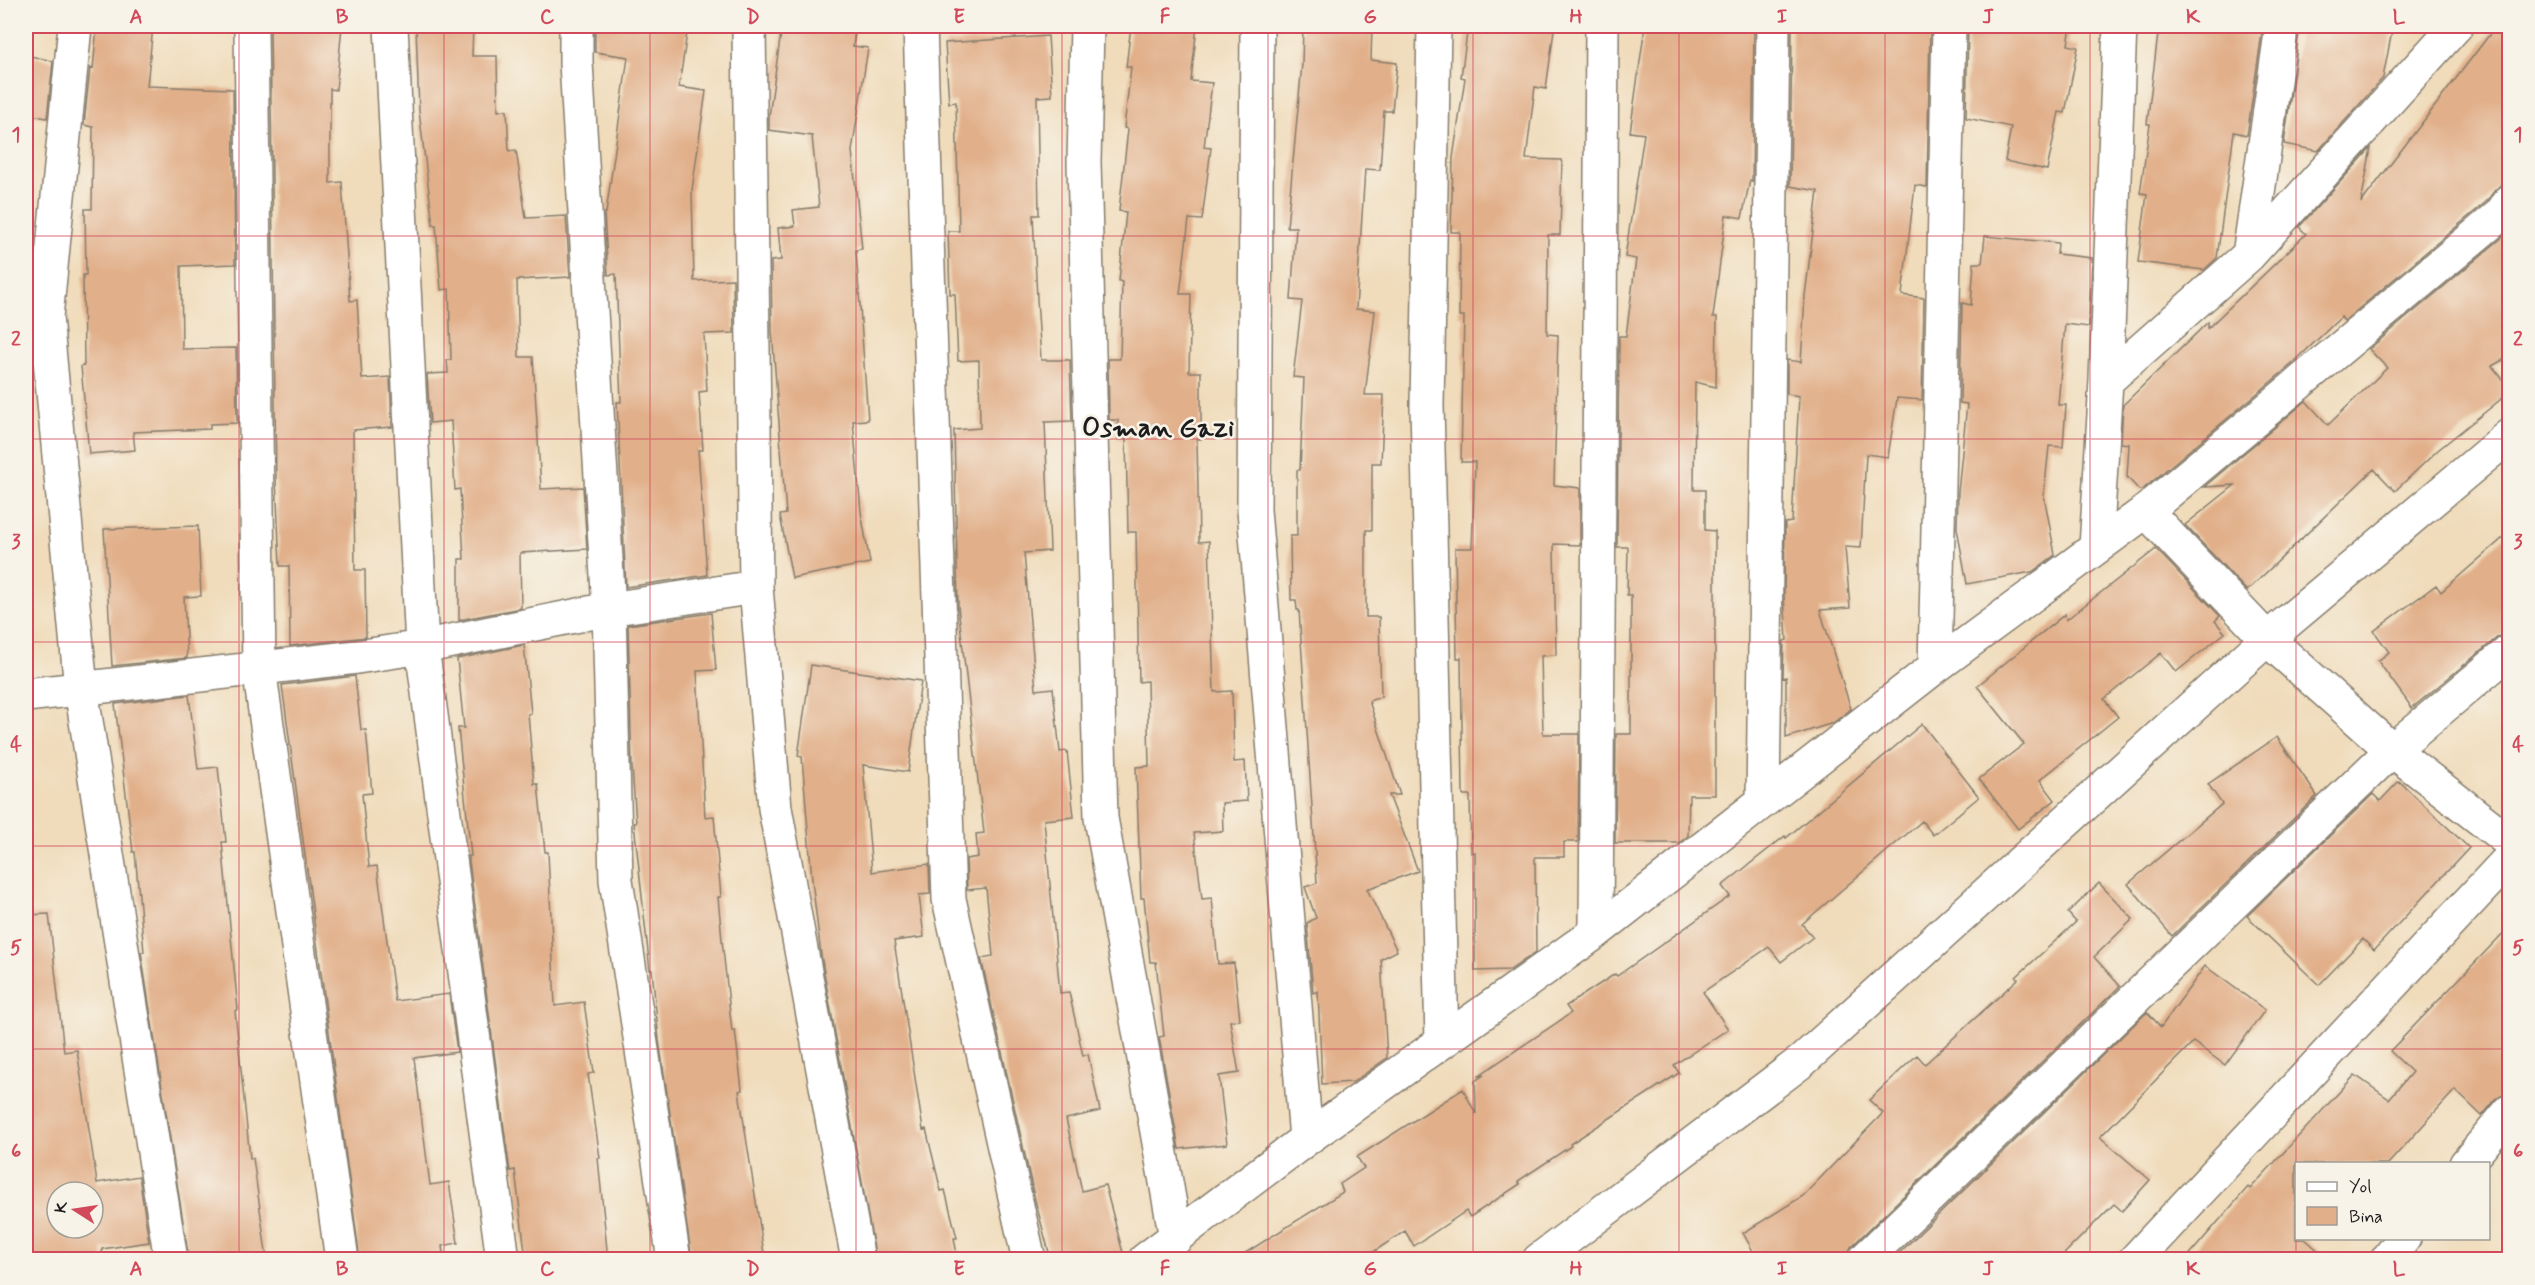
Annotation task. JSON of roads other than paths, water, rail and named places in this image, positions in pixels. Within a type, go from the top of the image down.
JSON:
[{"type":"street","points":[[75,26],[46,318],[81,689],[171,1260]]},
{"type":"street","points":[[251,26],[259,668],[342,1260]]},
{"type":"street","points":[[391,26],[422,647],[503,1260]]},
{"type":"street","points":[[576,26],[609,609],[615,880],[674,1260]]},
{"type":"street","points":[[749,26],[756,587],[775,808],[858,1260]]},
{"type":"street","points":[[920,26],[949,899],[1029,1260]]},
{"type":"street","points":[[1087,26],[1084,162],[1101,818],[1176,1238]]},
{"type":"street","points":[[1257,26],[1254,510],[1306,1139]]},
{"type":"street","points":[[1434,26],[1427,405],[1442,1042]]},
{"type":"street","points":[[1596,932],[1602,26]]},
{"type":"street","points":[[1762,801],[1773,26]]},
{"type":"street","points":[[1935,667],[1949,26]]},
{"type":"street","points":[[2096,548],[2106,381],[2120,26]]},
{"type":"street","points":[[2249,255],[2282,26]]},
{"type":"street","points":[[2106,381],[2249,255],[2456,26]]},
{"type":"street","points":[[1145,1260],[1306,1139],[1596,932],[1935,667],[2146,511],[2500,215],[2510,201]]},
{"type":"street","points":[[1539,1260],[1802,1061],[2267,639],[2510,435]]},
{"type":"street","points":[[2146,511],[2267,639],[2392,750],[2510,842]]},
{"type":"street","points":[[26,695],[422,647],[609,609],[756,587]]},
{"type":"street","points":[[1864,1260],[2392,750],[2510,651]]},
{"type":"street","points":[[2135,1260],[2510,858]]},
{"type":"street","points":[[2468,1162],[2510,1112]]},
{"type":"street","points":[[2387,1260],[2403,1240]]},
{"type":"district","name":"Osman Gazi","points":[[1158,427]]}]
